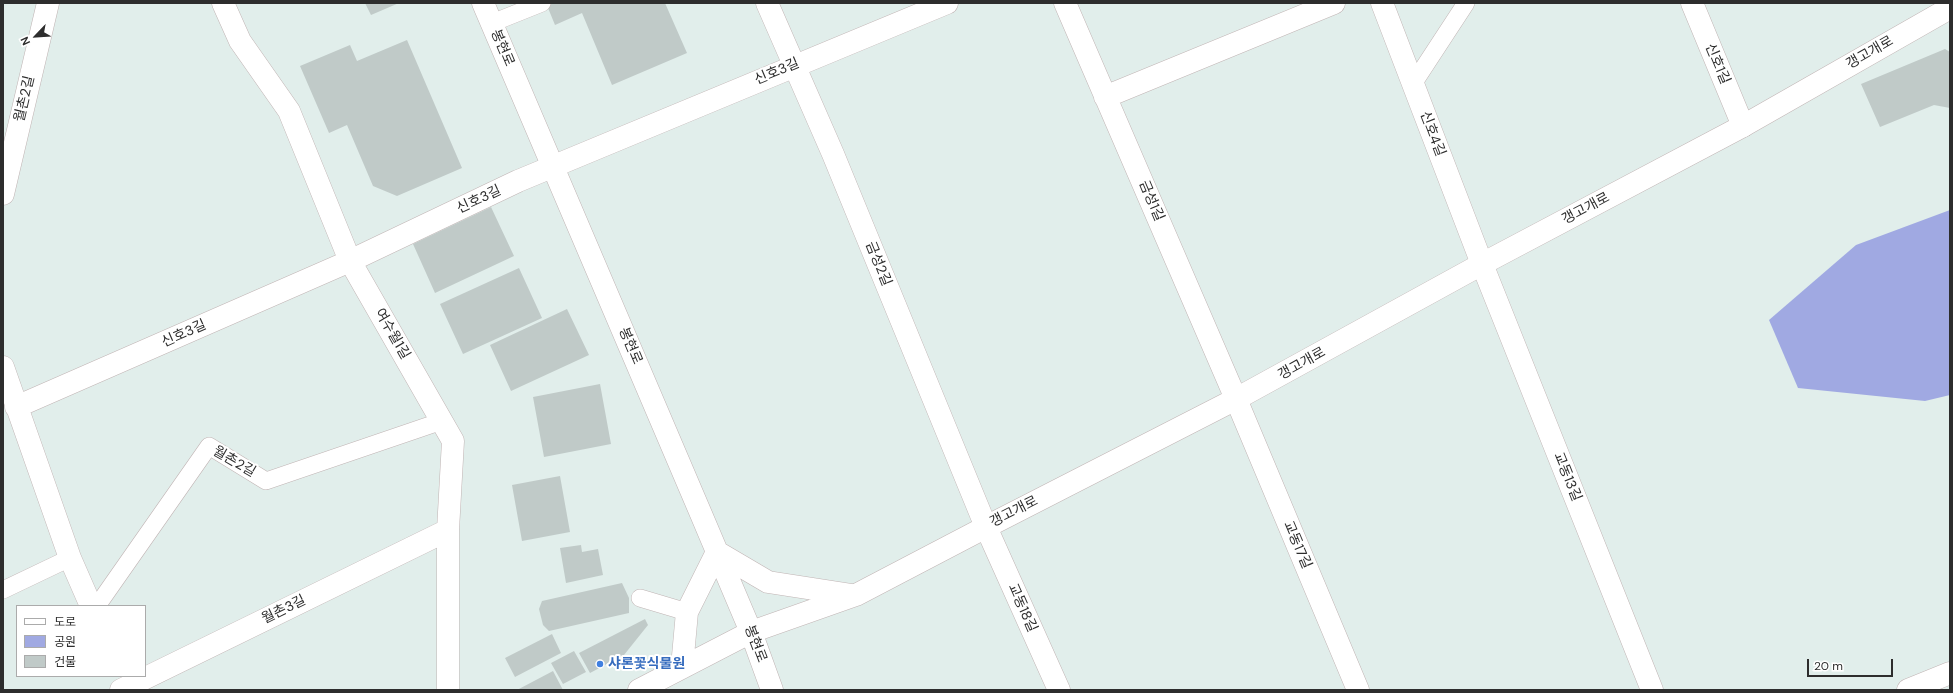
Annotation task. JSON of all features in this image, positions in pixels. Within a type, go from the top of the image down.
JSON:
[{"type":"street","name":"월촌2길","points":[[3,194],[48,3]]},
{"type":"street","name":"여수월1길","points":[[223,3],[240,41],[289,111],[350,261],[453,441],[448,530],[448,690]]},
{"type":"street","name":"봉현로","points":[[483,3],[717,552],[772,690]]},
{"type":"street","name":"금성2길","points":[[767,3],[832,154],[986,527]]},
{"type":"street","name":"신호3길","points":[[16,407],[350,261],[553,166],[947,3]]},
{"type":"street","name":"금성1길","points":[[1065,3],[1236,399]]},
{"type":"street","points":[[1106,97],[1334,3]]},
{"type":"street","name":"신호4길","points":[[1382,3],[1482,264]]},
{"type":"street","name":"신호1길","points":[[1692,3],[1743,126]]},
{"type":"street","name":"갱고개로","points":[[639,690],[750,632],[856,595],[1236,399],[1482,264],[1743,126],[1950,8]]},
{"type":"street","name":"교동13길","points":[[1482,264],[1652,690]]},
{"type":"street","points":[[3,367],[70,558],[91,605]]},
{"type":"street","name":"교동17길","points":[[1236,399],[1358,690]]},
{"type":"street","name":"교동18길","points":[[986,527],[1059,690]]},
{"type":"street","name":"월촌3길","points":[[146,676],[448,530]]},
{"type":"street","points":[[682,667],[687,612],[717,552],[768,582],[856,595]]},
{"type":"street","name":"월촌3길","points":[[125,686],[144,677]]},
{"type":"street","points":[[1908,690],[1941,680]]},
{"type":"lane","points":[[492,23],[542,3]]},
{"type":"lane","points":[[1413,84],[1466,3]]},
{"type":"lane","name":"월촌2길","points":[[98,605],[209,446],[266,481],[442,421]]},
{"type":"lane","points":[[3,590],[70,558]]},
{"type":"lane","points":[[640,598],[687,612]]},
{"type":"green space","points":[[1950,210],[1950,395],[1925,401],[1798,388],[1769,320],[1856,245]]},
{"type":"building","points":[[365,3],[399,3],[371,15]]},
{"type":"building","points":[[546,3],[665,3],[687,53],[612,85],[582,13],[555,25]]},
{"type":"building","points":[[407,40],[462,168],[397,196],[373,186],[347,125],[329,133],[300,66],[350,45],[357,61]]},
{"type":"building","points":[[1945,49],[1950,52],[1950,108],[1934,105],[1880,127],[1861,84]]},
{"type":"building","points":[[491,207],[514,256],[435,293],[413,244]]},
{"type":"building","points":[[519,268],[542,318],[463,354],[440,304]]},
{"type":"building","points":[[567,309],[589,355],[511,391],[490,345]]},
{"type":"building","points":[[600,384],[611,444],[544,457],[533,397]]},
{"type":"building","points":[[560,476],[570,532],[522,541],[512,485]]},
{"type":"building","points":[[581,545],[582,552],[598,549],[603,575],[566,583],[560,548]]},
{"type":"building","points":[[622,583],[629,598],[629,613],[549,631],[543,625],[539,609],[542,601]]},
{"type":"building","points":[[645,619],[648,625],[624,655],[590,673],[579,653]]},
{"type":"building","points":[[552,634],[561,653],[515,677],[505,658]]},
{"type":"building","points":[[574,651],[586,672],[563,684],[551,663]]},
{"type":"building","points":[[553,671],[563,690],[517,690]]},
{"type":"place","name":"샤론꽃식물원","points":[[600,664]]}]
